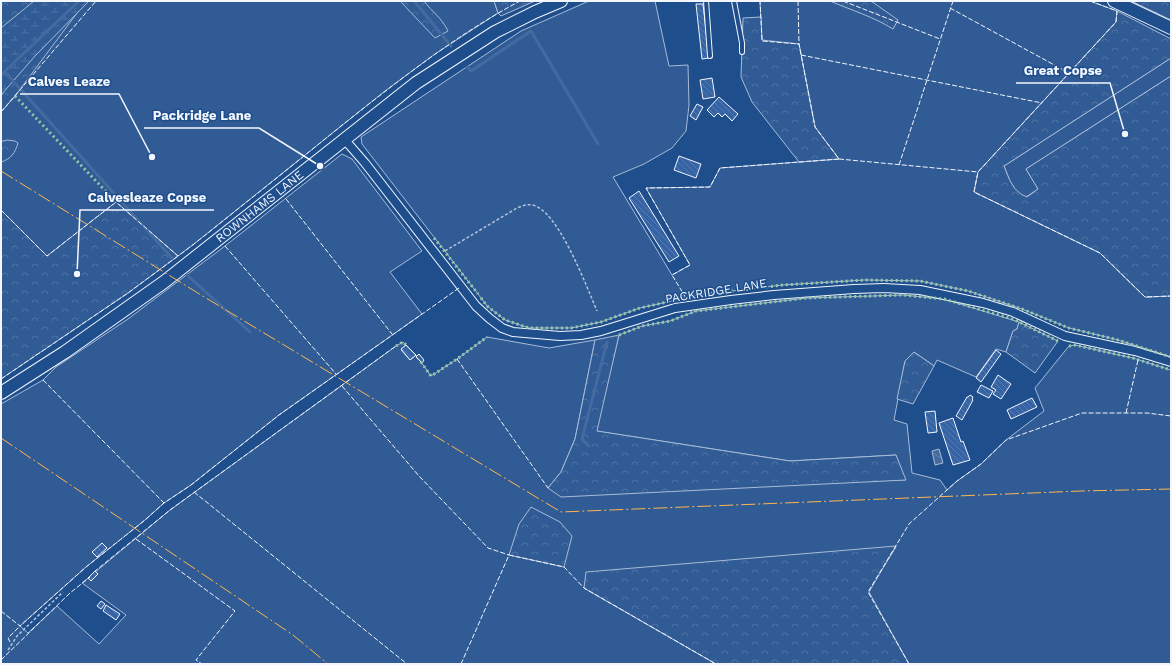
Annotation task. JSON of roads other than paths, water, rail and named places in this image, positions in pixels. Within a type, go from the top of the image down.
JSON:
[{"type":"street","name":"ROWNHAMS LANE","points":[[1,393],[65,352],[164,282],[416,83],[468,48],[507,26],[561,1]]},
{"type":"street","points":[[1114,1],[1171,28]]},
{"type":"street","name":"PACKRIDGE LANE","points":[[345,140],[476,306],[502,328],[513,332],[560,336],[581,335],[602,331],[675,308],[774,295],[884,288],[920,290],[983,302],[1013,312],[1065,336],[1135,351],[1171,362]]},
{"type":"lane","points":[[706,1],[710,56]]},
{"type":"lane","points":[[734,1],[742,43],[742,52]]},
{"type":"water","points":[[939,449],[943,463],[935,465],[932,451]]},
{"type":"waterway","points":[[1,75],[79,1]]},
{"type":"waterway","points":[[414,1],[451,46]]},
{"type":"waterway","points":[[467,67],[471,71],[531,31],[598,144]]},
{"type":"waterway","points":[[5,72],[172,258]]},
{"type":"waterway","points":[[187,275],[250,332]]},
{"type":"waterway","points":[[589,446],[582,439],[607,342]]},
{"type":"place","name":"Great Copse","points":[[1125,134]]},
{"type":"place","name":"Calves Leaze","points":[[152,157]]},
{"type":"place","name":"Packridge Lane","points":[[320,166]]},
{"type":"place","name":"Calvesleaze Copse","points":[[77,274]]}]
